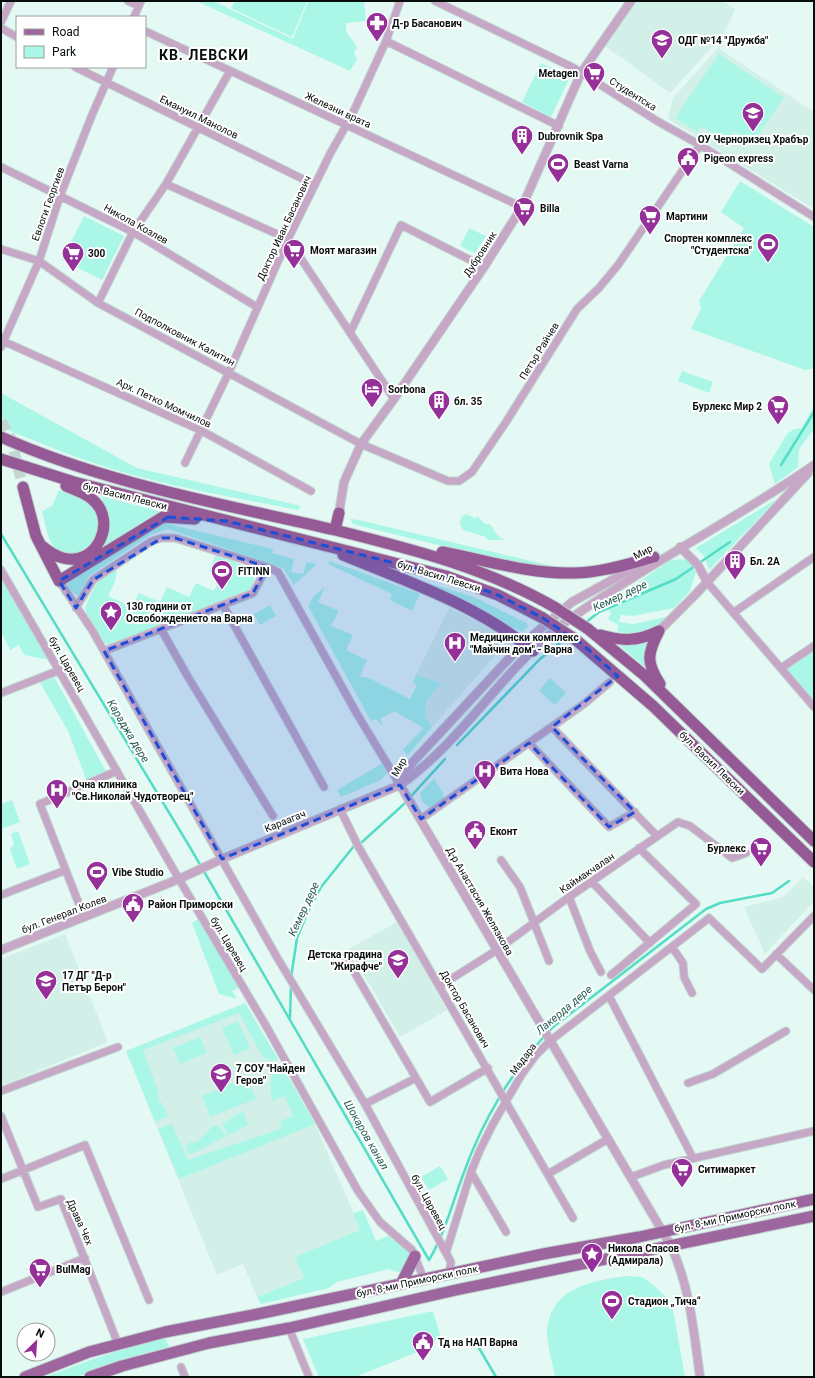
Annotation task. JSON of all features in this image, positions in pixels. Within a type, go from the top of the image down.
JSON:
[{"type":"highway","name":"бул. Васил Левски","points":[[1,437],[56,460],[108,476],[384,541],[486,573],[524,590],[556,608],[591,631],[639,670],[814,841]]},
{"type":"highway","name":"бул. Васил Левски","points":[[1,459],[35,471],[446,576],[498,595],[543,618],[575,639],[614,679],[659,712],[814,862]]},
{"type":"highway","points":[[35,471],[92,498],[101,510],[104,523],[101,540],[96,547],[81,558],[62,558],[39,544]]},
{"type":"highway","points":[[23,486],[39,544],[59,581],[163,517],[228,521]]},
{"type":"highway","points":[[335,530],[339,513]]},
{"type":"highway","points":[[309,541],[459,605],[496,624],[533,650]]},
{"type":"highway","points":[[384,541],[552,573],[584,573],[654,557]]},
{"type":"highway","points":[[591,631],[619,640],[631,641],[648,637],[658,631]]},
{"type":"highway","points":[[658,631],[650,650],[649,660],[653,674],[670,701]]},
{"type":"main road","name":"бул. 8-ми Приморски полк","points":[[25,1377],[89,1352],[165,1332],[814,1199]]},
{"type":"main road","name":"бул. 8-ми Приморски полк","points":[[90,1377],[171,1352],[289,1328],[437,1294],[814,1216]]},
{"type":"main road","points":[[401,1284],[415,1256]]},
{"type":"main road","points":[[424,1279],[437,1294],[449,1274]]},
{"type":"street","points":[[1,22],[11,1]]},
{"type":"street","points":[[128,1],[140,3],[134,16]]},
{"type":"street","name":"Доктор Иван Басанович","points":[[185,463],[202,431],[288,239],[342,130],[347,125],[386,41],[400,1]]},
{"type":"street","name":"Студентска","points":[[435,1],[581,74],[657,121],[700,145],[814,217]]},
{"type":"street","name":"Дубровник","points":[[339,513],[344,482],[360,444],[394,398],[484,267],[522,207],[581,74],[631,1]]},
{"type":"street","points":[[1,28],[16,36]]},
{"type":"street","name":"Железни врата","points":[[146,31],[522,207]]},
{"type":"street","points":[[386,41],[559,126]]},
{"type":"street","name":"Емануил Манолов","points":[[77,68],[315,185]]},
{"type":"street","name":"Евлоги Георгиев","points":[[2,344],[38,260],[60,196],[113,68]]},
{"type":"street","points":[[98,303],[133,232],[166,184],[230,71]]},
{"type":"street","name":"Петър Райчев","points":[[360,444],[448,481],[459,481],[472,472],[506,422],[577,309],[599,288],[618,265],[700,145]]},
{"type":"street","name":"Никола Козлев","points":[[1,167],[133,232],[257,307]]},
{"type":"street","points":[[166,184],[288,239],[394,398]]},
{"type":"street","points":[[350,333],[401,225],[484,267]]},
{"type":"street","name":"Подполковник Калитин","points":[[1,249],[38,260],[98,303],[229,372],[360,444]]},
{"type":"street","points":[[1,325],[9,328]]},
{"type":"street","name":"Арх. Петко Момчилов","points":[[2,344],[202,431],[311,491]]},
{"type":"street","name":"Мир","points":[[400,784],[420,770],[444,747],[533,650],[550,634],[680,547],[783,486],[814,465]]},
{"type":"street","name":"Мир","points":[[658,631],[707,582],[814,465]]},
{"type":"street","points":[[76,608],[94,580],[152,541],[162,538],[175,538],[267,567],[253,593],[104,651]]},
{"type":"street","points":[[680,547],[692,558],[707,582],[814,707]]},
{"type":"street","name":"Мир","points":[[400,784],[412,763],[524,643],[572,602],[654,557],[680,547]]},
{"type":"street","points":[[734,613],[814,557]]},
{"type":"street","name":"Д-р Анастасия Желязкова","points":[[267,567],[278,572],[283,580],[353,707],[421,819],[542,1029],[548,1043],[608,1139],[671,1246],[684,1281],[694,1330],[700,1377]]},
{"type":"street","name":"бул. Царевец","points":[[1,570],[117,771],[182,878],[362,1197],[380,1222],[406,1245],[415,1256],[424,1279]]},
{"type":"street","name":"бул. Царевец","points":[[59,581],[92,630],[283,967],[365,1104],[451,1262],[449,1274]]},
{"type":"street","points":[[223,605],[324,787]]},
{"type":"street","points":[[161,629],[188,677],[273,816]]},
{"type":"street","points":[[781,668],[814,646]]},
{"type":"street","points":[[1,693],[60,670]]},
{"type":"street","points":[[421,819],[584,704],[614,679]]},
{"type":"street","points":[[552,727],[657,836]]},
{"type":"street","points":[[529,743],[609,827],[635,812]]},
{"type":"street","points":[[84,917],[40,804],[117,771]]},
{"type":"street","name":"Караагач","points":[[182,878],[222,859],[400,784]]},
{"type":"street","name":"Доктор Басанович","points":[[340,809],[357,843],[501,1090],[573,1218]]},
{"type":"street","name":"Каймакчалан","points":[[440,986],[497,950],[569,897],[673,825],[682,823],[690,826],[732,858],[746,853]]},
{"type":"street","points":[[611,975],[696,904],[639,848]]},
{"type":"street","points":[[501,860],[520,887],[549,961]]},
{"type":"street","points":[[1,895],[66,870]]},
{"type":"street","name":"бул. Генерал Колев","points":[[1,950],[182,878]]},
{"type":"street","points":[[592,882],[650,943]]},
{"type":"street","points":[[569,897],[590,951],[601,972]]},
{"type":"street","points":[[814,916],[776,954],[814,990]]},
{"type":"street","name":"Мадара","points":[[445,1250],[471,1172],[505,1099],[522,1074],[548,1043],[709,918],[762,968],[776,954]]},
{"type":"street","points":[[672,947],[683,963],[684,977],[692,993]]},
{"type":"street","points":[[345,956],[430,1102],[488,1068]]},
{"type":"street","points":[[609,996],[693,1158]]},
{"type":"street","points":[[688,1083],[713,1074],[786,1031]]},
{"type":"street","points":[[1,1091],[118,1047]]},
{"type":"street","points":[[365,1104],[416,1078]]},
{"type":"street","name":"Драва Чех","points":[[1,1116],[38,1208],[61,1199],[118,1344]]},
{"type":"street","points":[[631,1177],[664,1165],[814,1130]]},
{"type":"street","points":[[548,1174],[608,1139]]},
{"type":"street","points":[[1,1179],[85,1145],[149,1300]]},
{"type":"street","points":[[471,1172],[506,1232]]},
{"type":"street","points":[[1,1292],[85,1258]]},
{"type":"street","points":[[289,1328],[309,1377]]},
{"type":"street","points":[[181,1368],[185,1377]]},
{"type":"highlighted area","points":[[168,517],[227,521],[446,576],[498,595],[543,618],[582,644],[618,676],[552,727],[635,812],[609,827],[529,743],[421,819],[400,785],[222,859],[104,651],[253,593],[267,567],[175,538],[162,538],[93,580],[76,608],[59,581]]},
{"type":"shaded area","name":"ОДГ №14 \"Дружба\"","points":[[636,1],[723,1],[735,9],[724,34],[670,93],[605,46]]},
{"type":"shaded area","name":"ОУ Черноризец Храбър","points":[[718,48],[814,112],[814,209],[668,119],[673,98]]},
{"type":"shaded area","name":"Медицински комплекс \"Майчин дом\" - Варна","points":[[449,608],[488,626],[499,634],[502,643],[499,651],[432,727],[425,716],[426,701],[441,683],[416,675]]},
{"type":"shaded area","points":[[803,877],[814,887],[814,901],[765,954],[744,907],[783,897]]},
{"type":"shaded area","name":"Детска градина \"Жирафче\"","points":[[397,922],[447,1010],[400,1037],[349,949]]},
{"type":"shaded area","name":"17 ДГ \"Д-р Петър Берон\"","points":[[65,934],[108,1042],[1,1086],[1,959]]},
{"type":"shaded area","points":[[245,1003],[315,1124],[361,1230],[296,1257],[304,1278],[257,1297],[243,1264],[217,1275],[126,1051]]},
{"type":"green space","points":[[196,1],[213,1],[293,39],[308,1],[364,1],[366,21],[346,23],[346,31],[357,47],[354,53],[357,59],[350,71]]},
{"type":"green space","points":[[235,1],[307,1],[292,37],[231,8]]},
{"type":"green space","points":[[719,54],[784,98],[752,143],[734,131],[726,142],[701,126],[697,132],[675,118]]},
{"type":"green space","points":[[541,63],[570,77],[551,117],[522,102]]},
{"type":"green space","name":"Спортен комплекс \"Студентска\"","points":[[740,181],[814,227],[814,368],[805,370],[691,329],[701,309],[699,301],[744,228],[721,212]]},
{"type":"green space","points":[[84,216],[124,236],[102,280],[62,260]]},
{"type":"green space","points":[[469,228],[486,236],[475,253],[460,246]]},
{"type":"green space","points":[[682,371],[713,382],[709,393],[678,381]]},
{"type":"green space","points":[[1,393],[137,468],[301,506],[298,510],[213,494],[129,474],[64,452],[1,427],[1,421],[4,419],[1,416]]},
{"type":"green space","points":[[814,406],[814,429],[799,449],[798,467],[775,484],[769,464],[787,434],[794,429],[802,428]]},
{"type":"green space","points":[[59,490],[91,502],[97,515],[98,528],[93,540],[88,546],[75,553],[62,553],[56,549],[50,541],[45,526],[42,511],[52,506]]},
{"type":"green space","points":[[101,496],[158,511],[158,513],[97,551],[106,535],[109,524],[109,519]]},
{"type":"green space","points":[[777,499],[709,570],[704,556],[696,548]]},
{"type":"green space","points":[[466,514],[475,518],[478,517],[485,524],[490,524],[498,536],[505,540],[488,540],[486,537],[463,530],[460,524],[461,517]]},
{"type":"green space","points":[[350,519],[556,567],[538,567],[475,554],[360,526],[353,524]]},
{"type":"green space","points":[[164,523],[273,549],[272,553],[294,559],[291,572],[303,574],[307,562],[317,564],[294,585],[283,568],[168,529],[150,535],[89,576],[79,596],[69,589],[68,582],[72,577]]},
{"type":"green space","points":[[216,554],[256,571],[252,589],[110,645],[105,643],[86,613],[85,607],[96,584],[117,568],[115,582],[108,596],[132,607],[139,593],[160,602],[167,587],[189,597],[196,583],[214,591],[221,577],[209,571]]},
{"type":"green space","points":[[687,559],[696,572],[690,591],[674,608],[632,616],[621,615],[618,625],[608,619],[611,613],[605,605],[671,560]]},
{"type":"green space","points":[[330,561],[420,594],[412,611],[390,600],[392,594],[328,564]]},
{"type":"green space","points":[[393,572],[474,597],[527,623],[528,627],[522,632],[514,628],[510,630]]},
{"type":"green space","points":[[1,578],[8,581],[55,661],[24,655],[19,645],[10,650],[1,631]]},
{"type":"green space","points":[[325,587],[318,602],[339,611],[331,626],[353,635],[346,650],[367,660],[360,676],[365,678],[367,677],[410,699],[417,685],[413,682],[416,675],[441,683],[426,701],[425,716],[432,727],[407,756],[403,749],[424,728],[394,711],[380,719],[383,724],[381,725],[376,719],[371,721],[308,606],[313,597]]},
{"type":"green space","points":[[270,605],[276,616],[260,625],[254,614]]},
{"type":"green space","points":[[670,616],[652,630],[640,634],[617,631],[619,622],[633,624]]},
{"type":"green space","points":[[652,638],[644,656],[645,667],[618,644],[634,644]]},
{"type":"green space","points":[[814,646],[814,707],[781,668]]},
{"type":"green space","points":[[52,673],[108,775],[88,784],[68,731],[38,679]]},
{"type":"green space","points":[[550,678],[566,693],[555,705],[539,691]]},
{"type":"green space","points":[[383,763],[388,772],[381,780],[341,797],[337,790]]},
{"type":"green space","points":[[434,779],[443,793],[444,798],[433,806],[429,807],[422,801],[420,793]]},
{"type":"green space","points":[[12,800],[20,822],[1,829],[1,804]]},
{"type":"green space","points":[[18,831],[30,864],[17,869],[10,850],[14,844],[11,834]]},
{"type":"green space","points":[[201,917],[239,981],[238,988],[232,991],[237,999],[219,994],[192,923]]},
{"type":"green space","points":[[245,1003],[278,1059],[273,1061],[263,1057],[239,1013],[143,1050],[158,1091],[159,1101],[162,1103],[168,1116],[155,1122],[126,1051]]},
{"type":"green space","points":[[238,1021],[250,1048],[234,1055],[222,1028]]},
{"type":"green space","points":[[200,1037],[207,1053],[180,1064],[173,1048]]},
{"type":"green space","points":[[281,1064],[315,1124],[179,1179],[158,1129],[172,1124],[188,1160],[280,1129],[281,1121],[293,1116],[285,1096],[272,1101],[270,1085],[273,1068]]},
{"type":"green space","points":[[247,1077],[256,1099],[210,1117],[202,1096]]},
{"type":"green space","points":[[243,1111],[248,1125],[228,1135],[222,1124]]},
{"type":"green space","points":[[213,1126],[219,1126],[226,1136],[192,1154],[189,1153],[186,1146],[188,1143],[197,1142]]},
{"type":"green space","points":[[440,1166],[448,1179],[429,1190],[421,1177]]},
{"type":"green space","points":[[363,1210],[376,1241],[388,1236],[394,1236],[399,1239],[412,1253],[421,1269],[397,1272],[389,1269],[337,1282],[329,1288],[261,1304],[257,1297],[304,1278],[295,1257],[360,1230],[353,1213]]},
{"type":"green space","name":"Стадион „Тича“","points":[[626,1276],[642,1277],[651,1283],[664,1295],[673,1309],[685,1377],[555,1377],[547,1329],[550,1315],[557,1304],[565,1295],[587,1284],[600,1280]]},
{"type":"green space","points":[[433,1311],[440,1335],[430,1347],[355,1377],[319,1377],[303,1339]]},
{"type":"green space","points":[[165,1337],[169,1347],[76,1377],[45,1377],[99,1357]]},
{"type":"waterway","name":"Кемер дере","points":[[781,465],[814,412]]},
{"type":"waterway","name":"Шокаров канал","points":[[1,534],[191,849],[429,1260],[444,1229],[471,1155],[489,1115],[500,1096],[525,1060],[553,1027],[706,909],[720,903],[772,893],[789,881]]},
{"type":"waterway","name":"Кемер дере","points":[[699,563],[730,542]]},
{"type":"waterway","name":"Кемер дере","points":[[585,623],[599,612],[676,579],[695,566]]},
{"type":"waterway","name":"Кемер дере","points":[[457,745],[540,659],[567,637]]},
{"type":"waterway","name":"Кемер дере","points":[[291,978],[297,938],[321,887],[354,846],[362,842],[403,805],[445,759]]},
{"type":"waterway","name":"Кемер дере","points":[[290,1018],[291,985]]},
{"type":"waterway","name":"Шокаров канал","points":[[479,1348],[496,1377]]},
{"type":"tunnel","points":[[1,421],[11,439],[23,487]]},
{"type":"place","name":"Д-р Басанович","points":[[377,42]]},
{"type":"place","name":"ОДГ №14 \"Дружба\"","points":[[662,60]]},
{"type":"place","name":"Metagen","points":[[594,92]]},
{"type":"place","name":"ОУ Черноризец Храбър","points":[[753,132]]},
{"type":"place","name":"Dubrovnik Spa","points":[[522,156]]},
{"type":"place","name":"Pigeon express","points":[[688,178]]},
{"type":"place","name":"Beast Varna","points":[[558,184]]},
{"type":"place","name":"Billa","points":[[524,228]]},
{"type":"place","name":"Мартини","points":[[650,236]]},
{"type":"place","name":"Спортен комплекс \"Студентска\"","points":[[768,264]]},
{"type":"place","name":"Моят магазин","points":[[294,270]]},
{"type":"place","name":"300","points":[[73,272]]},
{"type":"place","name":"Sorbona","points":[[372,408]]},
{"type":"place","name":"бл. 35","points":[[439,420]]},
{"type":"place","name":"Бурлекс Мир 2","points":[[778,426]]},
{"type":"place","name":"Бл. 2А","points":[[735,580]]},
{"type":"place","name":"FITINN","points":[[222,590]]},
{"type":"place","name":"130 години от Освобождението на Варна","points":[[111,632]]},
{"type":"place","name":"Медицински комплекс \"Майчин дом\" - Варна","points":[[455,662]]},
{"type":"place","name":"Вита Нова","points":[[485,790]]},
{"type":"place","name":"Очна клиника \"Св.Николай Чудотворец\"","points":[[57,810]]},
{"type":"place","name":"Еконт","points":[[475,850]]},
{"type":"place","name":"Бурлекс","points":[[761,868]]},
{"type":"place","name":"Vibe Studio","points":[[97,892]]},
{"type":"place","name":"Район Приморски","points":[[133,924]]},
{"type":"place","name":"Детска градина \"Жирафче\"","points":[[398,980]]},
{"type":"place","name":"17 ДГ \"Д-р Петър Берон\"","points":[[46,1000]]},
{"type":"place","name":"7 СОУ \"Найден Геров\"","points":[[221,1094]]},
{"type":"place","name":"Ситимаркет","points":[[682,1188]]},
{"type":"place","name":"Никола Спасов (Адмирала)","points":[[592,1274]]},
{"type":"place","name":"BulMag","points":[[40,1288]]},
{"type":"place","name":"Стадион „Тича“","points":[[612,1320]]},
{"type":"place","name":"Тд на НАП Варна","points":[[423,1362]]},
{"type":"district","name":"КВ. ЛЕВСКИ","points":[[204,55]]},
{"type":"water label","name":"Караджа дере","points":[[128,731]]},
{"type":"water label","name":"Лакерда дере","points":[[564,1010]]}]
